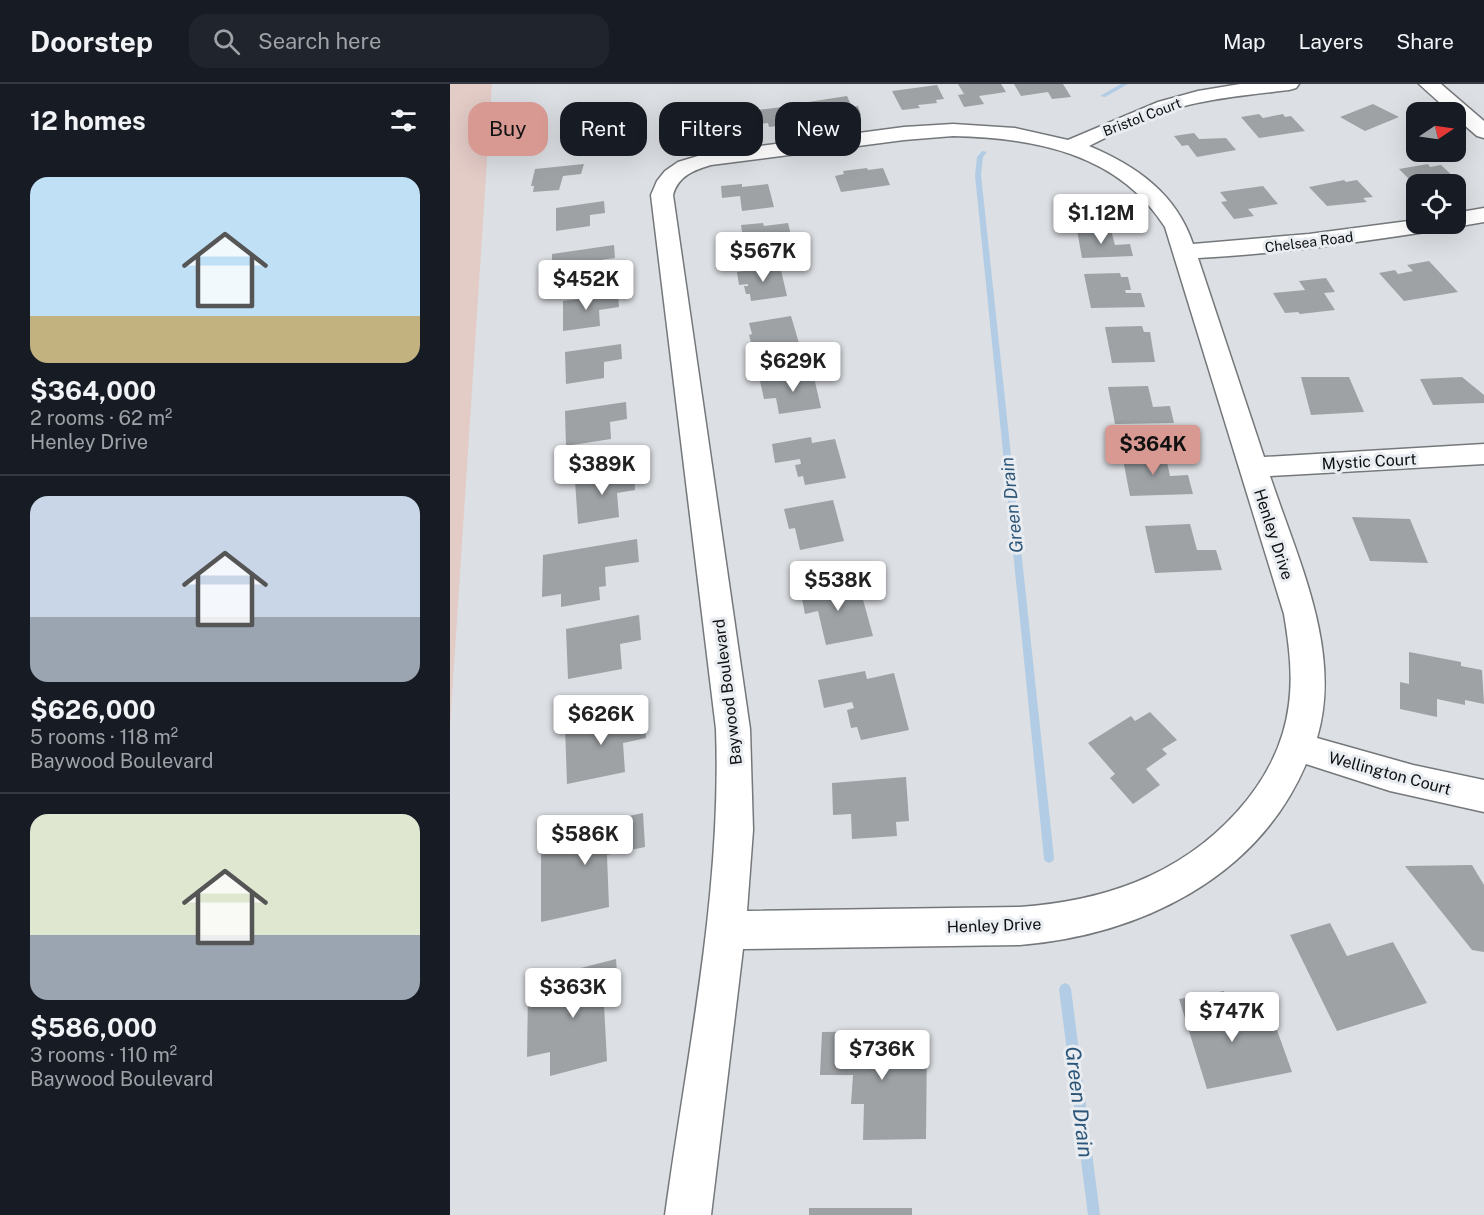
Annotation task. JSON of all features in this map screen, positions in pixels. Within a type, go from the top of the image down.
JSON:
[{"type":"street","name":"Bristol Court","points":[[1070,147],[1130,119],[1177,102],[1199,96],[1289,84]]},
{"type":"street","points":[[1429,84],[1484,132]]},
{"type":"street","name":"Henley Drive","points":[[674,174],[694,163],[708,159],[936,131],[999,132],[1070,147],[1112,164],[1147,188],[1171,217],[1185,252],[1306,640],[1309,694],[1305,720],[1286,773],[1264,807],[1244,831],[1211,860],[1182,880],[1139,900],[1105,912],[1055,922],[1005,926],[726,930]]},
{"type":"street","name":"Baywood Boulevard","points":[[674,174],[663,187],[662,195],[733,729],[736,775],[736,824],[726,930],[688,1215]]},
{"type":"street","points":[[1466,218],[1484,215]]},
{"type":"street","name":"Chelsea Road","points":[[1185,252],[1250,249],[1406,228]]},
{"type":"street","name":"Mystic Court","points":[[1253,467],[1484,454]]},
{"type":"street","name":"Wellington Court","points":[[1297,746],[1361,768],[1443,789],[1484,796]]},
{"type":"shaded area","points":[[450,84],[492,84],[491,102],[468,102],[468,156],[487,156],[450,726]]},
{"type":"building","points":[[958,84],[1001,84],[1006,92],[979,96],[984,104],[964,107],[958,95],[964,94]]},
{"type":"building","points":[[1014,84],[1063,84],[1071,97],[1052,99],[1048,92],[1021,96]]},
{"type":"building","points":[[937,85],[944,99],[936,100],[937,103],[918,105],[920,108],[902,110],[892,91]]},
{"type":"building","points":[[847,96],[850,102],[808,102]]},
{"type":"building","points":[[1373,104],[1399,117],[1365,131],[1340,117]]},
{"type":"building","points":[[775,108],[775,126],[769,127],[768,123],[763,124],[763,109]]},
{"type":"building","points":[[1259,114],[1263,118],[1283,114],[1285,117],[1291,116],[1305,131],[1259,138],[1241,117]]},
{"type":"building","points":[[1194,133],[1199,139],[1226,138],[1236,150],[1197,157],[1188,145],[1182,146],[1174,136]]},
{"type":"building","points":[[584,164],[581,174],[563,176],[559,190],[533,192],[534,186],[531,186],[535,169]]},
{"type":"building","points":[[1428,164],[1430,167],[1441,165],[1451,174],[1406,174],[1406,176],[1399,169]]},
{"type":"building","points":[[867,168],[868,170],[883,168],[890,185],[841,192],[835,176],[844,174],[843,171]]},
{"type":"building","points":[[1344,180],[1346,182],[1357,180],[1373,197],[1363,198],[1367,202],[1327,206],[1309,187]]},
{"type":"building","points":[[742,184],[742,187],[768,184],[774,207],[742,211],[740,196],[722,198],[721,186]]},
{"type":"building","points":[[1263,186],[1278,204],[1248,209],[1254,216],[1234,219],[1221,202],[1227,201],[1220,192]]},
{"type":"building","points":[[604,201],[605,213],[590,215],[590,226],[556,231],[556,208]]},
{"type":"building","points":[[763,223],[764,226],[788,223],[793,243],[785,244],[786,251],[757,254],[753,236],[743,238],[741,225]]},
{"type":"building","points":[[1077,230],[1111,230],[1115,245],[1130,244],[1133,256],[1082,258]]},
{"type":"building","points":[[614,245],[615,258],[586,262],[586,277],[552,282],[552,254]]},
{"type":"building","points":[[1429,261],[1458,292],[1404,301],[1379,273],[1395,270],[1398,274],[1413,271],[1407,265]]},
{"type":"building","points":[[780,266],[787,296],[751,301],[750,294],[746,294],[744,286],[748,284],[739,285],[737,272]]},
{"type":"building","points":[[1120,273],[1121,277],[1128,277],[1131,290],[1125,290],[1126,293],[1141,293],[1145,307],[1091,308],[1084,274]]},
{"type":"building","points":[[1326,278],[1335,292],[1324,293],[1335,310],[1300,314],[1298,312],[1285,313],[1273,293],[1305,290],[1299,281]]},
{"type":"building","points":[[618,294],[619,307],[599,310],[600,326],[563,331],[563,301]]},
{"type":"building","points":[[791,316],[801,350],[762,357],[760,349],[753,351],[749,323]]},
{"type":"building","points":[[1142,326],[1144,332],[1150,332],[1155,362],[1112,363],[1105,327]]},
{"type":"building","points":[[621,344],[622,359],[604,362],[604,378],[566,384],[565,352]]},
{"type":"building","points":[[813,373],[821,408],[779,414],[776,398],[764,399],[760,381]]},
{"type":"building","points":[[1301,377],[1349,377],[1364,412],[1311,415]]},
{"type":"building","points":[[1462,377],[1484,395],[1484,403],[1433,405],[1420,379]]},
{"type":"building","points":[[1148,386],[1153,407],[1170,406],[1174,423],[1115,424],[1108,387]]},
{"type":"building","points":[[626,402],[627,419],[610,422],[611,439],[566,446],[565,411]]},
{"type":"building","points":[[811,437],[812,443],[835,439],[846,478],[805,485],[803,476],[798,477],[795,465],[801,464],[800,459],[775,463],[772,444]]},
{"type":"building","points":[[1165,453],[1170,476],[1188,475],[1193,494],[1130,496],[1122,454]]},
{"type":"building","points":[[634,470],[635,490],[617,493],[619,517],[578,524],[575,481]]},
{"type":"building","points":[[833,500],[844,541],[800,550],[795,528],[789,529],[784,509]]},
{"type":"building","points":[[1352,517],[1410,519],[1428,563],[1370,561]]},
{"type":"building","points":[[1190,524],[1197,550],[1216,550],[1222,570],[1155,573],[1145,526]]},
{"type":"building","points":[[637,539],[639,562],[605,567],[606,586],[599,587],[600,600],[561,607],[561,594],[542,597],[543,555]]},
{"type":"building","points":[[832,583],[834,590],[859,585],[873,636],[826,645],[818,611],[805,614],[800,589]]},
{"type":"building","points":[[639,615],[641,640],[620,644],[622,669],[568,679],[566,629]]},
{"type":"building","points":[[1409,652],[1461,662],[1461,666],[1482,670],[1484,704],[1465,700],[1465,705],[1437,699],[1437,717],[1400,709],[1400,682],[1409,684]]},
{"type":"building","points":[[865,671],[867,679],[894,673],[909,730],[861,740],[857,727],[851,728],[847,710],[854,708],[852,702],[824,708],[818,680]]},
{"type":"building","points":[[644,710],[646,738],[623,743],[625,772],[567,784],[565,726]]},
{"type":"building","points":[[1150,712],[1177,740],[1162,749],[1167,754],[1146,769],[1160,785],[1133,804],[1110,778],[1115,774],[1088,743],[1131,716],[1135,721]]},
{"type":"building","points":[[906,777],[909,821],[896,822],[897,836],[852,839],[851,814],[833,815],[832,783]]},
{"type":"building","points":[[643,813],[645,847],[607,855],[609,907],[541,922],[541,844],[580,836],[580,826]]},
{"type":"building","points":[[1472,865],[1484,885],[1484,952],[1472,950],[1405,866]]},
{"type":"building","points":[[1330,923],[1347,956],[1393,942],[1427,1003],[1337,1031],[1290,935]]},
{"type":"building","points":[[616,959],[619,1001],[604,1005],[607,1061],[550,1076],[550,1052],[527,1057],[528,993],[574,982],[573,970]]},
{"type":"building","points":[[1224,991],[1235,1023],[1272,1016],[1292,1072],[1207,1089],[1179,999]]},
{"type":"building","points":[[881,1031],[881,1041],[927,1040],[926,1139],[863,1140],[864,1104],[851,1104],[853,1075],[820,1075],[822,1032]]},
{"type":"building","points":[[809,1208],[912,1208],[912,1215],[809,1215]]},
{"type":"waterway","name":"Green Drain","points":[[1103,96],[1125,84]]},
{"type":"waterway","name":"Green Drain","points":[[984,152],[980,157],[978,175],[1049,858]]},
{"type":"waterway","name":"Green Drain","points":[[1065,989],[1094,1215]]}]
